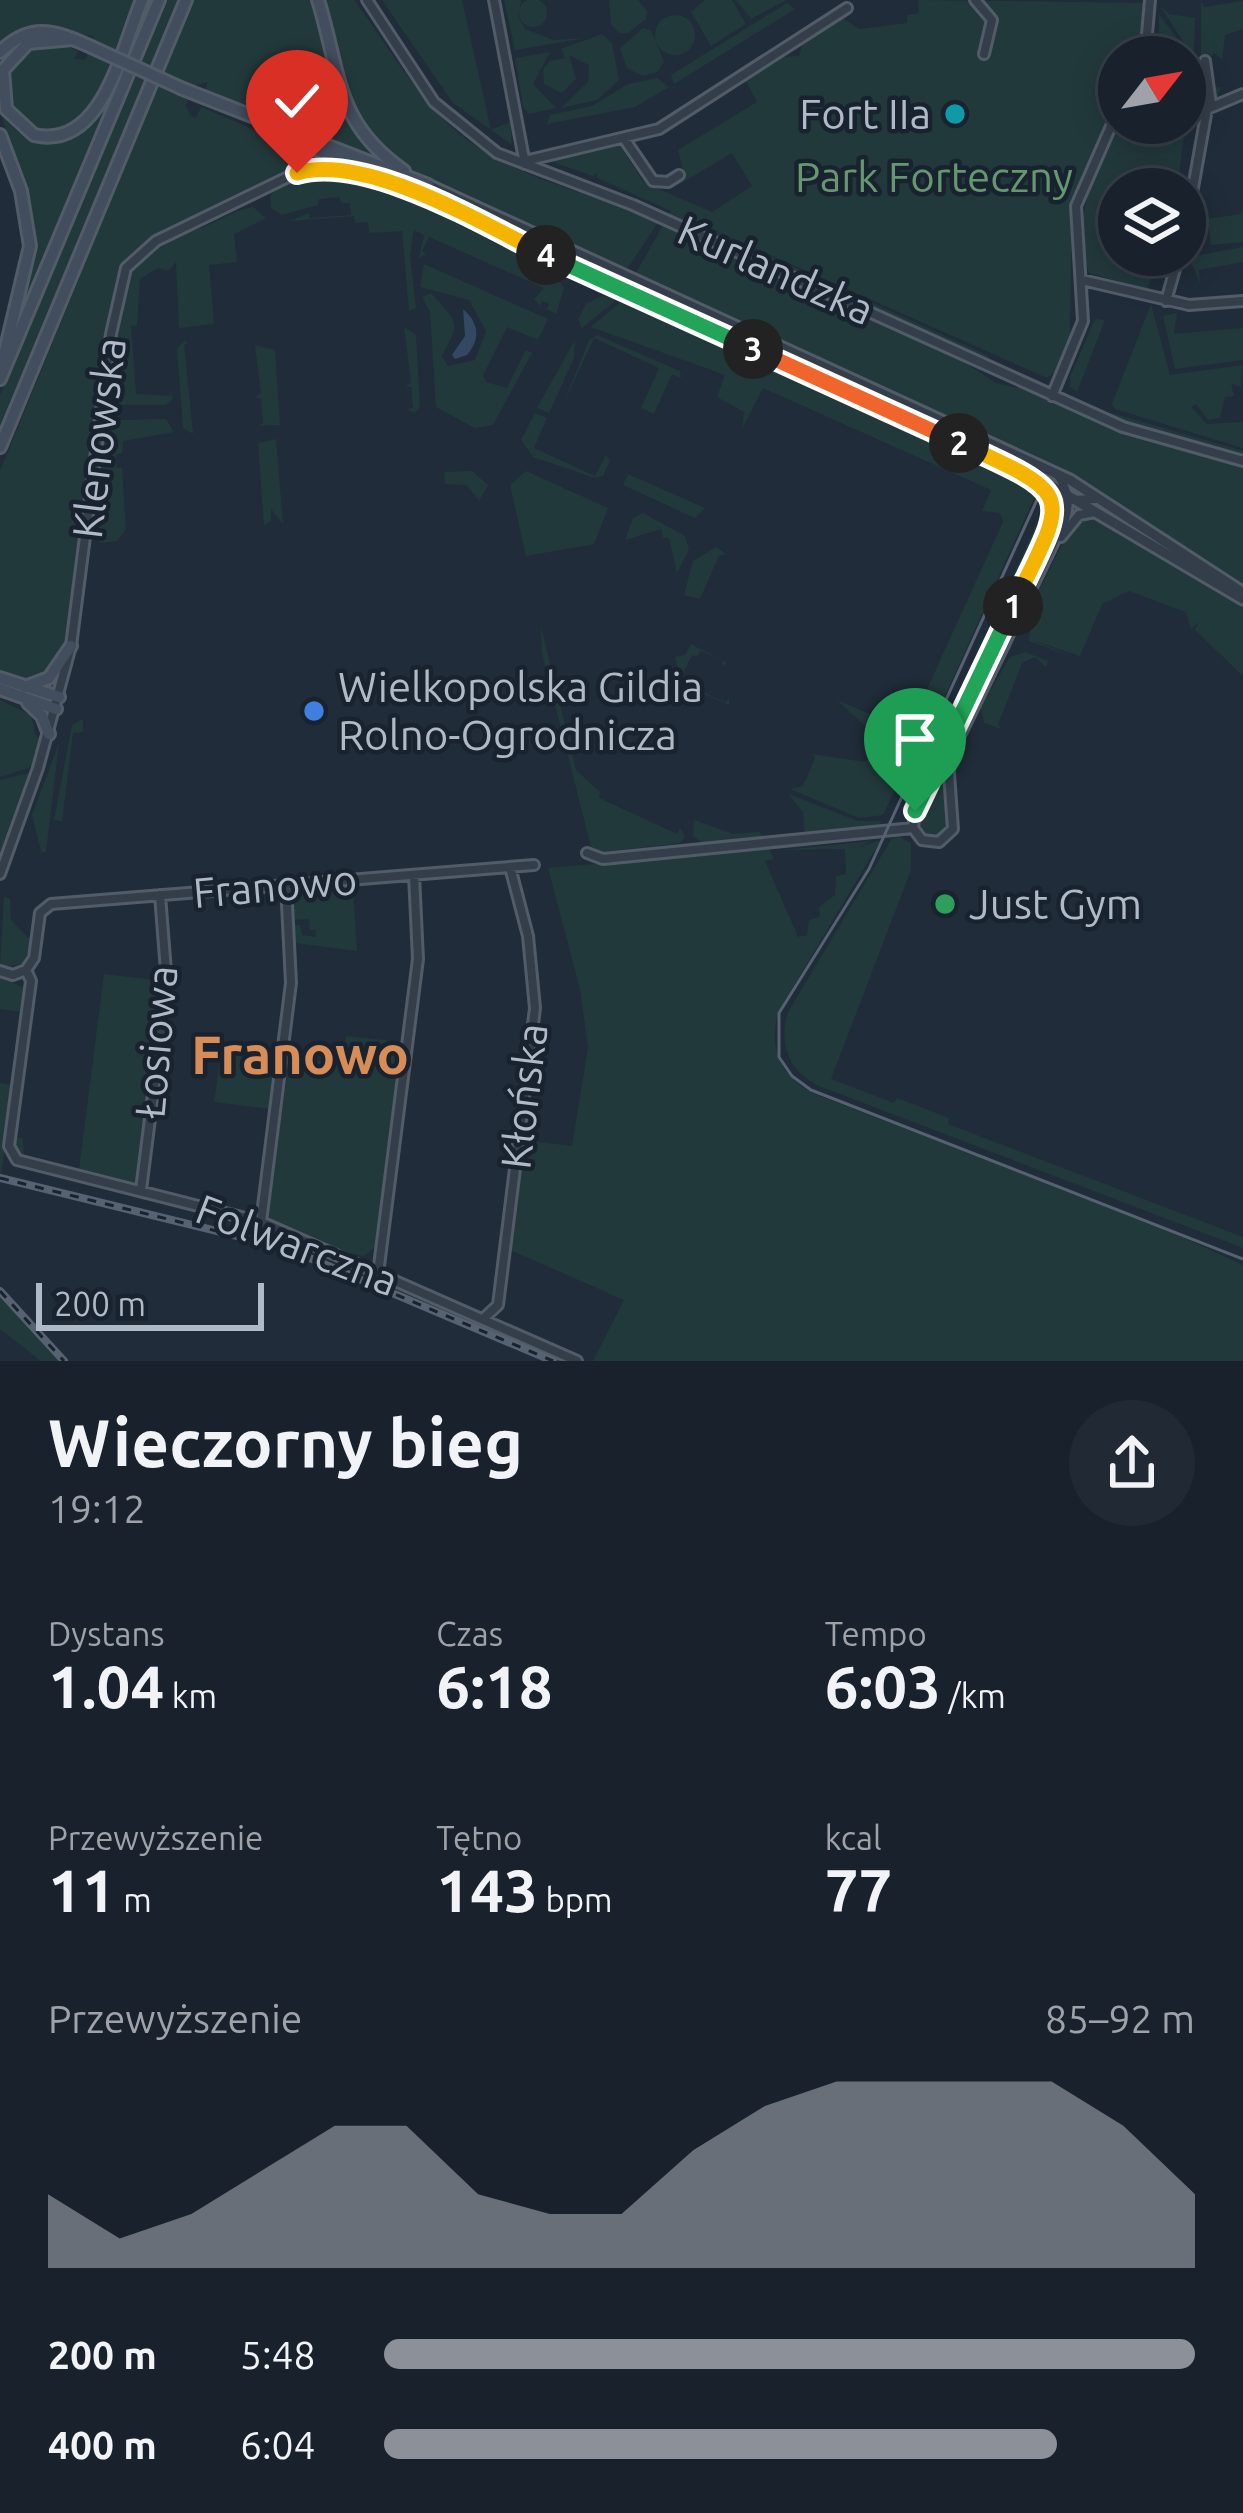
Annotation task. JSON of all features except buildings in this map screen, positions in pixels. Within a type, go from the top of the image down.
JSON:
[{"type":"main road","points":[[73,39],[28,44],[3,70],[6,109],[34,135],[68,134],[90,119],[142,0]]},
{"type":"main road","points":[[1,377],[159,0]]},
{"type":"main road","points":[[0,447],[186,0]]},
{"type":"main road","points":[[318,0],[340,93],[356,126],[386,158],[428,185]]},
{"type":"main road","points":[[0,52],[37,30],[73,39],[280,130],[428,185]]},
{"type":"main road","points":[[280,130],[376,177]]},
{"type":"main road","points":[[0,135],[21,191],[30,246],[1,377]]},
{"type":"main road","points":[[20,691],[49,678],[71,646]]},
{"type":"main road","points":[[0,679],[20,691],[49,734]]},
{"type":"main road","points":[[0,689],[58,703]]},
{"type":"street","name":"Kurlandzka","points":[[367,0],[402,58],[446,114],[486,147],[632,205],[1158,440],[1243,461]]},
{"type":"street","points":[[494,0],[525,163],[659,129],[847,8]]},
{"type":"street","points":[[975,0],[992,20],[984,54]]},
{"type":"street","points":[[1147,36],[1150,0]]},
{"type":"street","points":[[1198,168],[1211,104],[1206,68]]},
{"type":"street","points":[[1211,104],[1224,93],[1243,94]]},
{"type":"street","points":[[625,140],[647,176],[672,184],[680,175]]},
{"type":"street","points":[[1052,396],[1082,329],[1076,206],[1103,144]]},
{"type":"street","name":"Klenowska","points":[[0,874],[49,734],[71,646],[120,280],[144,248],[297,173],[329,169],[376,177]]},
{"type":"street","points":[[376,177],[1037,478],[1243,596]]},
{"type":"street","points":[[428,185],[1057,473],[1105,499],[1243,596]]},
{"type":"street","points":[[1166,301],[1173,276]]},
{"type":"street","points":[[1082,280],[1189,305],[1243,301]]},
{"type":"street","points":[[914,828],[931,843],[953,829],[948,760],[1053,548],[1070,498],[1057,473]]},
{"type":"street","points":[[1037,478],[1052,501],[1052,524]]},
{"type":"street","points":[[1070,498],[1105,499]]},
{"type":"street","points":[[914,828],[915,811],[950,731],[1052,524],[1070,498]]},
{"type":"street","points":[[1053,548],[1079,515],[1099,512]]},
{"type":"street","points":[[587,853],[603,859],[874,836],[914,828]]},
{"type":"street","name":"Franowo","points":[[26,970],[34,959],[41,911],[48,905],[534,865]]},
{"type":"street","name":"Kłońska","points":[[483,1318],[498,1305],[535,1010],[528,936],[510,868]]},
{"type":"street","points":[[379,1274],[418,959],[414,874]]},
{"type":"street","points":[[261,1222],[291,983],[286,885]]},
{"type":"street","name":"Łosiowa","points":[[141,1190],[167,986],[160,895]]},
{"type":"street","points":[[0,971],[15,975],[26,970]]},
{"type":"street","name":"Folwarczna","points":[[26,970],[31,981],[11,1153],[30,1165],[261,1222],[578,1361]]},
{"type":"green space","points":[[533,-1],[543,3],[547,13],[543,23],[533,27],[523,23],[519,13],[523,3]]},
{"type":"green space","points":[[0,0],[138,0],[103,87],[75,123],[56,131],[35,129],[20,121],[7,74],[30,48],[59,44],[78,51],[74,59],[85,60],[94,36],[33,27],[0,45]]},
{"type":"green space","points":[[146,0],[152,0],[14,332],[34,240],[0,108],[17,131],[43,142],[65,140],[83,130],[111,91]]},
{"type":"green space","points":[[165,0],[180,0],[0,431],[0,395]]},
{"type":"green space","points":[[193,0],[315,0],[341,106],[384,164],[204,93],[208,82],[194,86],[186,105],[190,116],[196,118],[201,107],[337,165],[293,175],[228,201],[166,231],[124,262],[110,309],[65,640],[46,676],[29,681],[0,675],[0,471]]},
{"type":"green space","points":[[322,0],[354,0],[426,100],[477,147],[527,173],[659,221],[627,269],[401,165],[382,149],[346,91]]},
{"type":"green space","points":[[382,0],[462,0],[491,130],[510,122],[512,145],[453,103]]},
{"type":"green space","points":[[504,0],[521,0],[518,16],[525,29],[554,40],[586,38],[515,50]]},
{"type":"green space","points":[[609,0],[638,0],[647,11],[646,19],[628,33],[619,33],[611,24]]},
{"type":"green space","points":[[705,0],[732,0],[746,24],[711,46],[691,12]]},
{"type":"green space","points":[[736,0],[786,0],[751,19]]},
{"type":"green space","name":"Park Forteczny","points":[[918,0],[1147,3],[1144,36],[1098,36],[1098,144],[1072,201],[1070,336],[1057,370],[1047,378],[597,178],[597,172],[593,176],[546,160],[620,145],[644,183],[712,212],[752,186],[732,153],[678,185],[683,169],[678,150],[757,102],[746,81],[781,57],[799,56],[803,42],[841,17],[859,29],[907,23],[907,15],[919,13]]},
{"type":"green space","points":[[1201,0],[1204,7],[1243,1],[1243,29],[1225,35],[1222,59],[1214,53],[1208,60],[1212,88],[1221,87],[1218,97],[1213,95],[1206,60],[1206,36],[1201,36]]},
{"type":"green space","points":[[787,3],[795,9],[674,84],[671,75]]},
{"type":"green space","points":[[1160,6],[1169,14],[1195,18],[1195,36],[1180,36]]},
{"type":"green space","points":[[1159,14],[1175,36],[1159,36]]},
{"type":"green space","points":[[675,15],[689,21],[695,35],[689,49],[675,55],[661,49],[655,35],[661,21]]},
{"type":"green space","points":[[643,28],[651,30],[664,62],[657,72],[643,76],[627,68],[620,48]]},
{"type":"green space","points":[[602,34],[612,43],[619,80],[597,100],[561,108],[588,82],[589,65],[569,55],[576,79],[562,93],[544,84],[543,69],[550,61],[565,58],[561,49]]},
{"type":"green space","points":[[550,52],[533,84],[556,108],[529,114],[523,107],[515,58]]},
{"type":"green space","points":[[657,78],[669,87],[635,107],[547,124],[550,115],[592,106],[628,84]]},
{"type":"green space","points":[[1110,144],[1183,144],[1180,168],[1098,168]]},
{"type":"green space","points":[[345,158],[390,173],[574,260],[572,261]]},
{"type":"green space","points":[[1098,169],[1098,275],[1089,273],[1082,234]]},
{"type":"green space","points":[[331,172],[372,185],[547,264],[564,288],[556,314],[547,309],[549,304],[542,301],[540,306],[534,299],[544,288],[429,237],[422,251],[426,254],[419,258],[424,235],[414,230],[410,256],[416,308],[409,311],[402,231],[369,233],[368,222],[355,223],[354,216],[289,221],[309,213],[310,218],[351,215],[350,203],[341,203],[339,197],[319,199],[318,205],[282,215],[271,208],[270,196],[279,184]]},
{"type":"green space","points":[[253,207],[266,218],[234,234],[237,262],[209,265],[214,324],[179,328],[176,262],[169,271],[158,268],[140,279],[137,325],[131,326],[136,394],[170,396],[171,391],[173,399],[166,405],[114,405],[115,319],[129,275],[169,241]]},
{"type":"green space","points":[[1243,208],[1243,242],[1211,245],[1207,219],[1241,214]]},
{"type":"green space","points":[[671,211],[987,355],[991,360],[667,216]]},
{"type":"green space","points":[[663,225],[953,355],[996,383],[1035,392],[1135,436],[1243,465],[1243,588],[1060,468],[636,273]]},
{"type":"green space","points":[[1243,247],[1243,262],[1206,269],[1206,254]]},
{"type":"green space","points":[[424,264],[548,319],[538,340],[507,327],[483,375],[486,382],[507,388],[526,350],[532,353],[493,425],[475,428],[436,407],[430,312],[422,297],[431,293],[454,323],[442,356],[448,366],[475,360],[486,331],[469,300],[420,287]]},
{"type":"green space","points":[[610,273],[1015,458],[1053,481],[607,277]]},
{"type":"green space","points":[[1100,276],[1152,276],[1147,289]]},
{"type":"green space","points":[[602,296],[615,297],[614,302],[582,328],[578,320],[586,304]]},
{"type":"green space","points":[[624,299],[867,406],[1043,495],[1049,511],[1046,525],[945,727],[1041,514],[1040,502],[1034,498],[932,725],[921,722],[916,729],[896,724],[898,719],[912,722],[1003,522],[1000,513],[982,511],[991,490],[763,388],[742,429],[744,412],[717,397],[725,375],[591,327]]},
{"type":"green space","points":[[1151,304],[1170,375],[1243,365],[1241,387],[1231,383],[1234,396],[1225,397],[1220,418],[1208,420],[1196,404],[1191,407],[1207,424],[1243,422],[1243,448],[1115,409],[1112,404]]},
{"type":"green space","points":[[1177,313],[1174,334],[1243,328],[1243,360],[1175,369],[1163,316]]},
{"type":"green space","points":[[1095,319],[1105,320],[1077,392],[1070,387],[1070,377]]},
{"type":"green space","points":[[404,327],[416,335],[420,407],[414,413],[407,409],[413,408],[411,387],[406,387],[411,382]]},
{"type":"green space","points":[[597,335],[680,371],[681,378],[672,374],[654,414],[641,408],[659,368],[594,338],[562,407],[589,340]]},
{"type":"green space","points":[[575,340],[574,358],[549,413],[537,408]]},
{"type":"green space","points":[[184,341],[189,343],[184,345],[193,434],[183,428],[177,349]]},
{"type":"green space","points":[[255,345],[275,350],[280,425],[257,426],[263,423],[261,398],[255,398],[261,393]]},
{"type":"green space","points":[[1108,412],[1243,451],[1243,457],[1144,430]]},
{"type":"green space","points":[[535,413],[547,418],[534,448],[595,476],[606,455],[610,461],[603,476],[595,478],[533,457],[521,440]]},
{"type":"green space","points":[[166,419],[174,432],[123,441],[122,453],[116,455],[117,468],[122,468],[126,529],[117,541],[100,543],[91,533],[103,432],[121,420]]},
{"type":"green space","points":[[276,439],[283,524],[271,509],[271,521],[264,526],[258,443]]},
{"type":"green space","points":[[472,471],[488,485],[479,501],[467,485],[445,484],[444,472]]},
{"type":"green space","points":[[526,471],[608,508],[594,544],[526,556],[510,485]]},
{"type":"green space","points":[[628,474],[705,508],[695,518],[623,485]]},
{"type":"green space","points":[[643,513],[685,536],[689,549],[677,573],[669,538],[663,538],[661,529],[625,540],[633,518]]},
{"type":"green space","points":[[1096,515],[1243,602],[1243,676],[1195,630],[1199,622],[1191,629],[1186,612],[1129,591],[1102,604],[1080,656],[1032,640],[1077,658],[1029,641],[1031,622],[1023,636],[1022,624],[1073,523]]},
{"type":"green space","points":[[716,547],[726,554],[719,556],[700,599],[684,595],[693,561]]},
{"type":"green space","points":[[541,627],[576,770],[600,792],[599,798],[677,834],[680,828],[685,837],[680,843],[601,852],[591,847],[542,653]]},
{"type":"green space","points":[[691,644],[727,663],[722,667],[723,661],[701,651],[697,657],[692,655],[682,675],[688,678],[686,684],[726,703],[729,698],[729,705],[682,684],[675,657],[685,655]]},
{"type":"green space","points":[[1025,652],[1048,661],[1046,667],[1035,657],[1022,663],[998,725],[1002,729],[984,723],[981,707],[1010,657]]},
{"type":"green space","points":[[0,700],[31,715],[36,737],[42,739],[34,766],[0,777]]},
{"type":"green space","points":[[837,700],[907,730],[876,736]]},
{"type":"green space","points":[[83,719],[83,732],[73,733],[62,821],[54,820],[72,725]]},
{"type":"green space","points":[[953,736],[944,768],[950,825],[943,834],[926,836],[918,827],[918,814]]},
{"type":"green space","points":[[911,742],[911,756],[883,815],[859,818],[790,789],[803,786],[815,758],[812,754],[865,762],[884,744]]},
{"type":"green space","points":[[59,743],[46,852],[41,852],[32,815]]},
{"type":"green space","points":[[32,772],[0,863],[0,780]]},
{"type":"green space","points":[[788,794],[858,821],[881,821],[878,829],[805,836],[803,812]]},
{"type":"green space","points":[[694,820],[733,834],[759,832],[766,838],[704,844],[693,836]]},
{"type":"green space","points":[[892,838],[911,843],[911,870],[831,1079],[894,1103],[897,1098],[949,1118],[948,1124],[1243,1237],[1243,1248],[819,1086],[800,1073],[786,1046],[788,1012]]},
{"type":"green space","points":[[881,840],[778,1012],[775,1039],[787,1071],[817,1095],[1156,1225],[1243,1265],[1243,1361],[593,1361],[624,1300],[508,1249],[522,1140],[572,1146],[588,1048],[580,989],[548,868],[769,849],[774,859],[765,861],[798,937],[807,935],[809,920],[820,917],[819,907],[835,895],[836,876],[846,874],[845,849],[781,850],[872,841],[856,848]]},
{"type":"green space","points":[[353,886],[357,951],[295,943],[294,925],[300,925],[302,935],[316,937],[316,930],[310,930],[309,919],[294,920],[291,891]]},
{"type":"green space","points":[[4,896],[10,899],[11,920],[32,942],[23,964],[0,967]]},
{"type":"green space","points":[[104,974],[163,981],[136,1186],[24,1160],[14,1151],[14,1138],[23,1138],[24,1158],[79,1170]]},
{"type":"green space","points":[[0,976],[26,989],[23,1012],[0,1009]]},
{"type":"green space","points":[[346,1036],[402,1042],[378,1245],[364,1256],[335,1250],[265,1218],[290,1058],[342,1064]]},
{"type":"green space","points":[[222,1046],[277,1053],[276,1066],[244,1060],[244,1073],[275,1076],[271,1109],[214,1102]]},
{"type":"green space","points":[[0,1083],[14,1085],[1,1174],[0,1174]]},
{"type":"green space","points":[[0,1296],[58,1361],[41,1361],[0,1329]]},
{"type":"water","points":[[463,309],[475,325],[476,337],[467,355],[455,359],[452,355],[465,336]]},
{"type":"tram line","points":[[1037,500],[869,869],[779,1013],[779,1057],[792,1076],[811,1090],[1243,1259]]},
{"type":"railway","points":[[0,1178],[286,1248],[553,1361]]},
{"type":"railway","points":[[0,1291],[64,1361]]},
{"type":"place","name":"Fort IIa","points":[[955,114]]},
{"type":"place","name":"Wielkopolska Gildia Rolno-Ogrodnicza","points":[[314,711]]},
{"type":"place","name":"Just Gym","points":[[945,904]]},
{"type":"district","name":"Franowo","points":[[300,1055]]},
{"type":"route","points":[[297,173],[329,169],[376,177],[1037,478],[1052,501],[1052,524],[915,811]]}]
